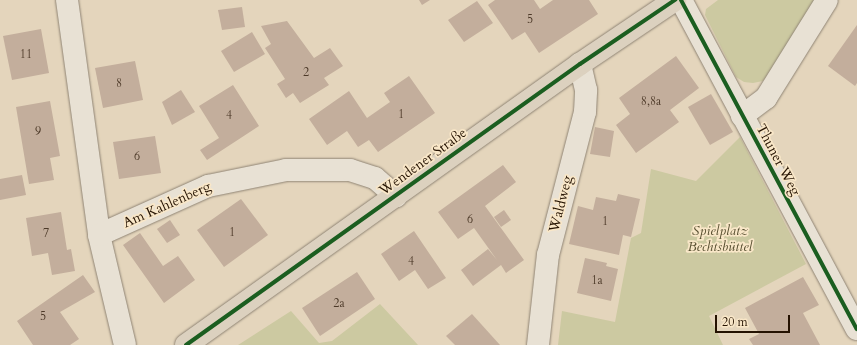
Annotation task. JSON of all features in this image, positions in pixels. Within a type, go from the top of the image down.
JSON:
[{"type":"main road","name":"Wendener Straße","points":[[186,345],[580,64],[675,0]]},
{"type":"street","points":[[66,0],[99,235],[125,345]]},
{"type":"street","name":"Thuner Weg","points":[[681,0],[857,329]]},
{"type":"street","points":[[742,116],[756,108],[766,98],[827,0]]},
{"type":"street","name":"Waldweg","points":[[538,345],[548,255],[585,112],[586,90],[580,64]]},
{"type":"street","name":"Am Kahlenberg","points":[[99,235],[208,186],[286,170],[350,170],[374,178],[396,196]]},
{"type":"green space","points":[[718,0],[815,0],[769,74],[763,81],[753,83],[744,82],[736,77],[705,15],[706,9]]},
{"type":"green space","name":"Spielplatz Bechtsbüttel","points":[[740,137],[806,264],[709,316],[723,345],[558,345],[562,311],[615,322],[631,238],[641,233],[651,169],[696,181]]},
{"type":"green space","points":[[380,304],[418,345],[238,345],[291,311],[319,343],[332,341]]},
{"type":"building","points":[[419,0],[430,0],[422,5]]},
{"type":"building","points":[[495,0],[534,0],[540,9],[553,0],[589,0],[598,14],[539,53],[525,32],[512,40],[488,5]]},
{"type":"building","points":[[477,1],[493,23],[464,42],[448,20]]},
{"type":"building","points":[[242,7],[245,27],[222,30],[218,10]]},
{"type":"building","points":[[287,21],[314,58],[330,48],[343,66],[324,78],[329,85],[300,103],[293,93],[286,98],[277,84],[285,79],[265,48],[271,44],[261,26]]},
{"type":"building","points":[[857,25],[857,83],[855,86],[828,66]]},
{"type":"building","points":[[41,29],[49,73],[12,80],[3,36]]},
{"type":"building","points":[[252,32],[265,54],[234,72],[221,51]]},
{"type":"building","points":[[676,56],[699,88],[670,110],[679,122],[636,153],[616,125],[630,114],[619,98]]},
{"type":"building","points":[[135,61],[143,100],[103,108],[95,68]]},
{"type":"building","points":[[409,76],[435,113],[378,152],[369,140],[358,147],[347,131],[327,145],[309,119],[349,91],[367,118],[390,102],[384,93]]},
{"type":"building","points":[[233,85],[259,126],[207,160],[200,150],[219,138],[199,106]]},
{"type":"building","points":[[181,90],[195,112],[172,125],[162,102]]},
{"type":"building","points":[[711,94],[733,132],[710,145],[688,107]]},
{"type":"building","points":[[50,101],[60,156],[50,158],[54,180],[29,184],[16,107]]},
{"type":"building","points":[[595,127],[614,131],[610,157],[590,154]]},
{"type":"building","points":[[155,136],[161,173],[119,179],[113,142]]},
{"type":"building","points":[[503,165],[516,182],[485,206],[524,260],[506,273],[501,265],[473,286],[461,270],[488,249],[497,260],[474,228],[458,239],[438,212]]},
{"type":"building","points":[[22,175],[26,195],[0,200],[0,179]]},
{"type":"building","points":[[618,194],[640,199],[631,237],[623,235],[619,255],[569,244],[578,206],[593,210],[596,197],[616,201]]},
{"type":"building","points":[[241,199],[268,235],[224,267],[197,230]]},
{"type":"building","points":[[504,210],[511,220],[501,227],[494,217]]},
{"type":"building","points":[[61,212],[67,250],[71,249],[75,271],[52,275],[48,253],[32,256],[26,218]]},
{"type":"building","points":[[170,220],[180,235],[167,243],[157,229]]},
{"type":"building","points":[[414,231],[446,278],[428,289],[415,270],[399,281],[381,254]]},
{"type":"building","points":[[140,233],[163,266],[178,256],[195,280],[164,303],[123,245]]},
{"type":"building","points":[[585,258],[607,263],[606,266],[618,269],[611,301],[577,293]]},
{"type":"building","points":[[357,272],[375,299],[320,336],[302,308]]},
{"type":"building","points":[[83,275],[95,292],[60,312],[79,339],[70,345],[33,345],[17,321]]},
{"type":"building","points":[[803,277],[819,305],[803,313],[820,345],[753,345],[749,339],[759,334],[745,308]]},
{"type":"building","points":[[472,314],[500,345],[455,345],[446,336]]},
{"type":"cycle path","points":[[186,345],[580,64],[675,0]]},
{"type":"cycle path","points":[[681,0],[857,329]]}]
